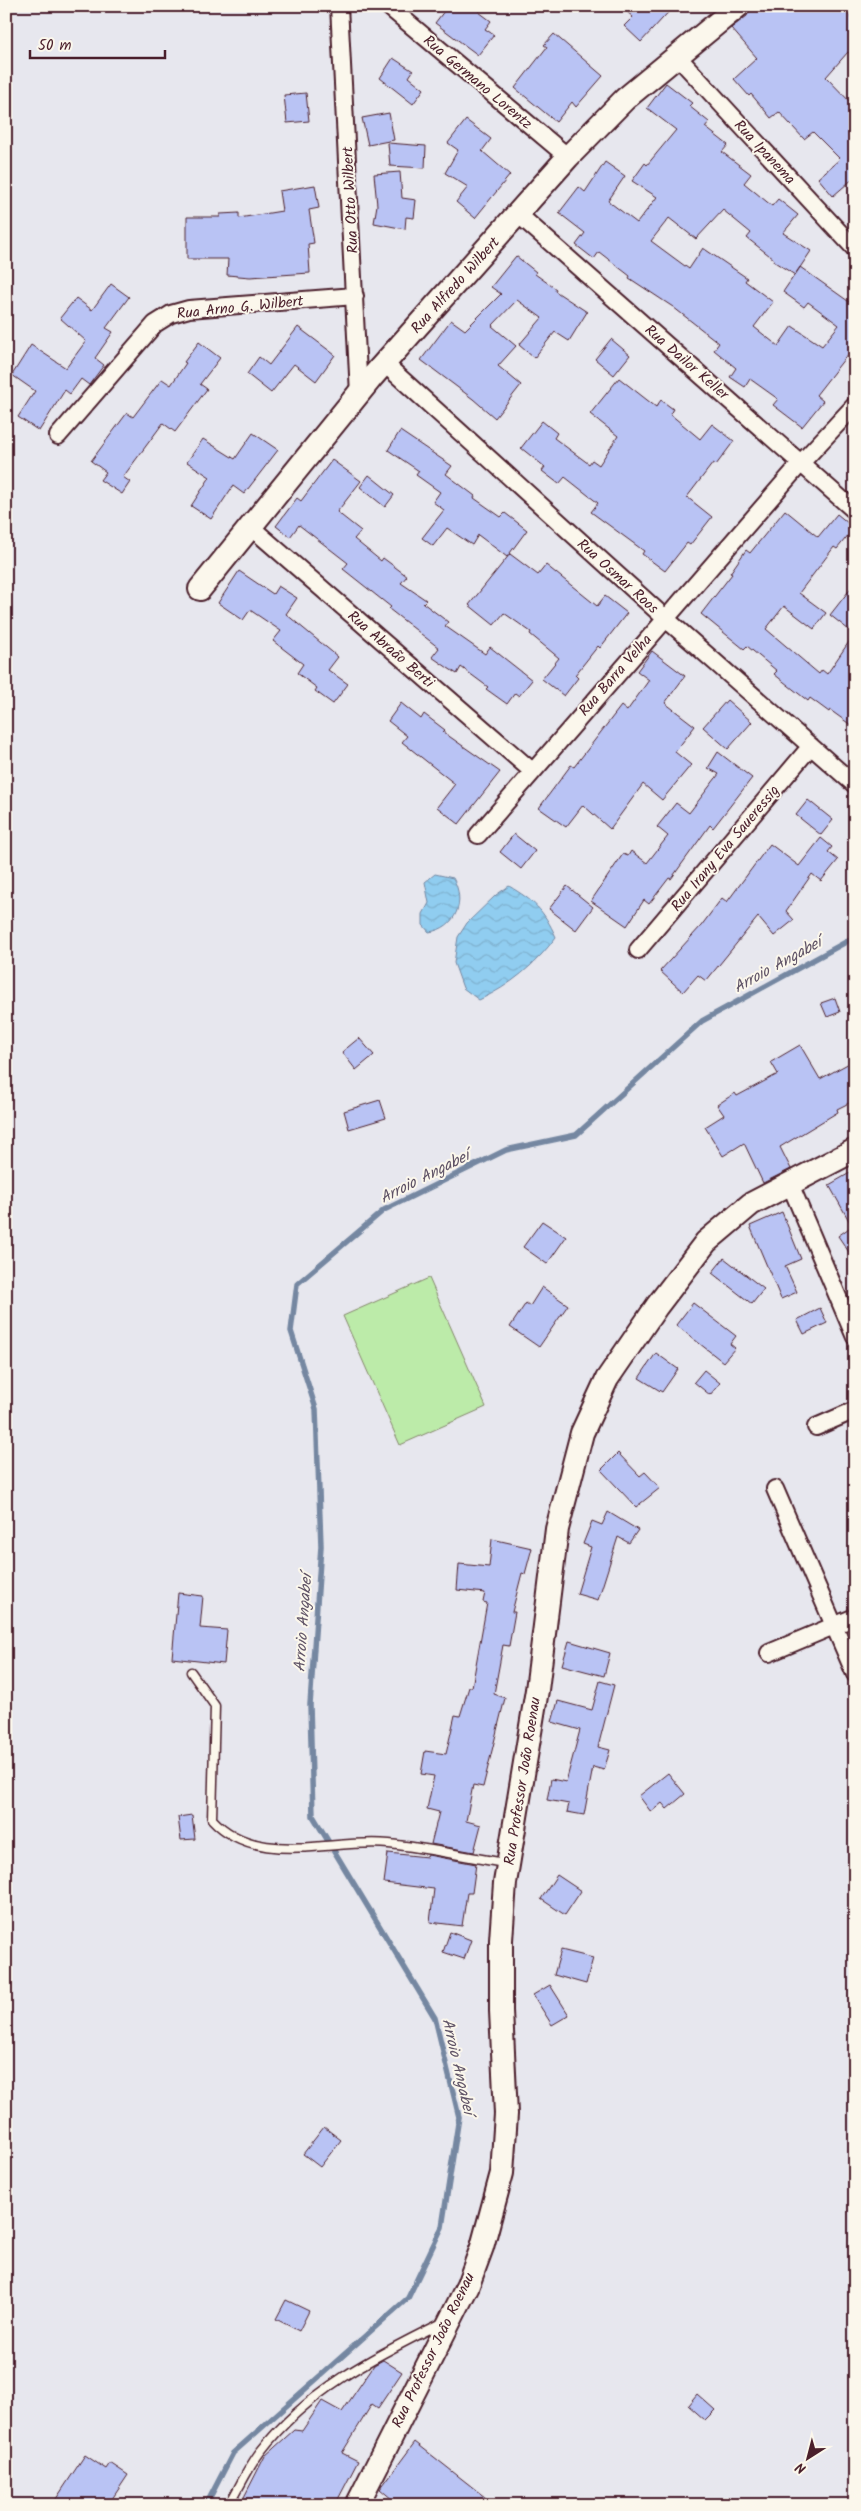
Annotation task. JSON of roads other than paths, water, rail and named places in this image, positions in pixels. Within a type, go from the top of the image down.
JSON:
[{"type":"street","name":"Rua Otto Wilbert","points":[[339,6],[356,296],[359,394]]},
{"type":"street","name":"Rua Germano Lorentz","points":[[388,6],[568,157]]},
{"type":"street","name":"Rua Alfredo Wilbert","points":[[200,589],[359,394],[568,157],[625,99],[676,55],[738,6]]},
{"type":"street","name":"Rua Ipanema","points":[[676,55],[855,249]]},
{"type":"street","name":"Rua Dailor Keller","points":[[518,214],[855,511]]},
{"type":"street","name":"Rua Arno G. Wilbert","points":[[58,436],[154,324],[171,314],[189,309],[356,296]]},
{"type":"street","name":"Rua Osmar Roos","points":[[385,364],[665,618],[855,785]]},
{"type":"street","name":"Rua Barra Velha","points":[[478,835],[665,618],[801,463],[855,405]]},
{"type":"street","name":"Rua Abraão Berti","points":[[251,528],[532,771]]},
{"type":"street","name":"Rua Irany Eva Saueressig","points":[[638,950],[811,746]]},
{"type":"street","name":"Rua Professor João Roenau","points":[[357,2505],[452,2318],[482,2247],[502,2173],[506,2114],[501,1940],[508,1864],[537,1690],[557,1529],[582,1433],[607,1379],[657,1306],[706,1242],[751,1204],[855,1150]]},
{"type":"street","points":[[790,1184],[855,1337]]},
{"type":"street","points":[[816,1427],[855,1410]]},
{"type":"street","points":[[775,1489],[855,1674]]},
{"type":"street","points":[[769,1653],[855,1617]]},
{"type":"lane","points":[[191,1672],[214,1706],[212,1819],[224,1832],[257,1846],[298,1848],[344,1843],[390,1844],[508,1864]]},
{"type":"lane","points":[[229,2505],[259,2453],[286,2423],[316,2395],[378,2354],[452,2318]]},
{"type":"water","points":[[435,874],[453,878],[457,887],[459,904],[452,919],[446,925],[429,932],[423,925],[423,914],[429,903],[425,882]]},
{"type":"water","points":[[509,886],[537,907],[547,919],[556,937],[522,973],[501,988],[479,1000],[463,988],[454,963],[458,937],[467,923],[496,895]]},
{"type":"waterway","name":"Arroio Angabeí","points":[[206,2505],[233,2453],[408,2298],[442,2227],[459,2117],[435,2018],[313,1816],[310,1705],[321,1546],[316,1409],[291,1331],[297,1284],[384,1210],[506,1150],[576,1135],[702,1021],[855,937]]}]
